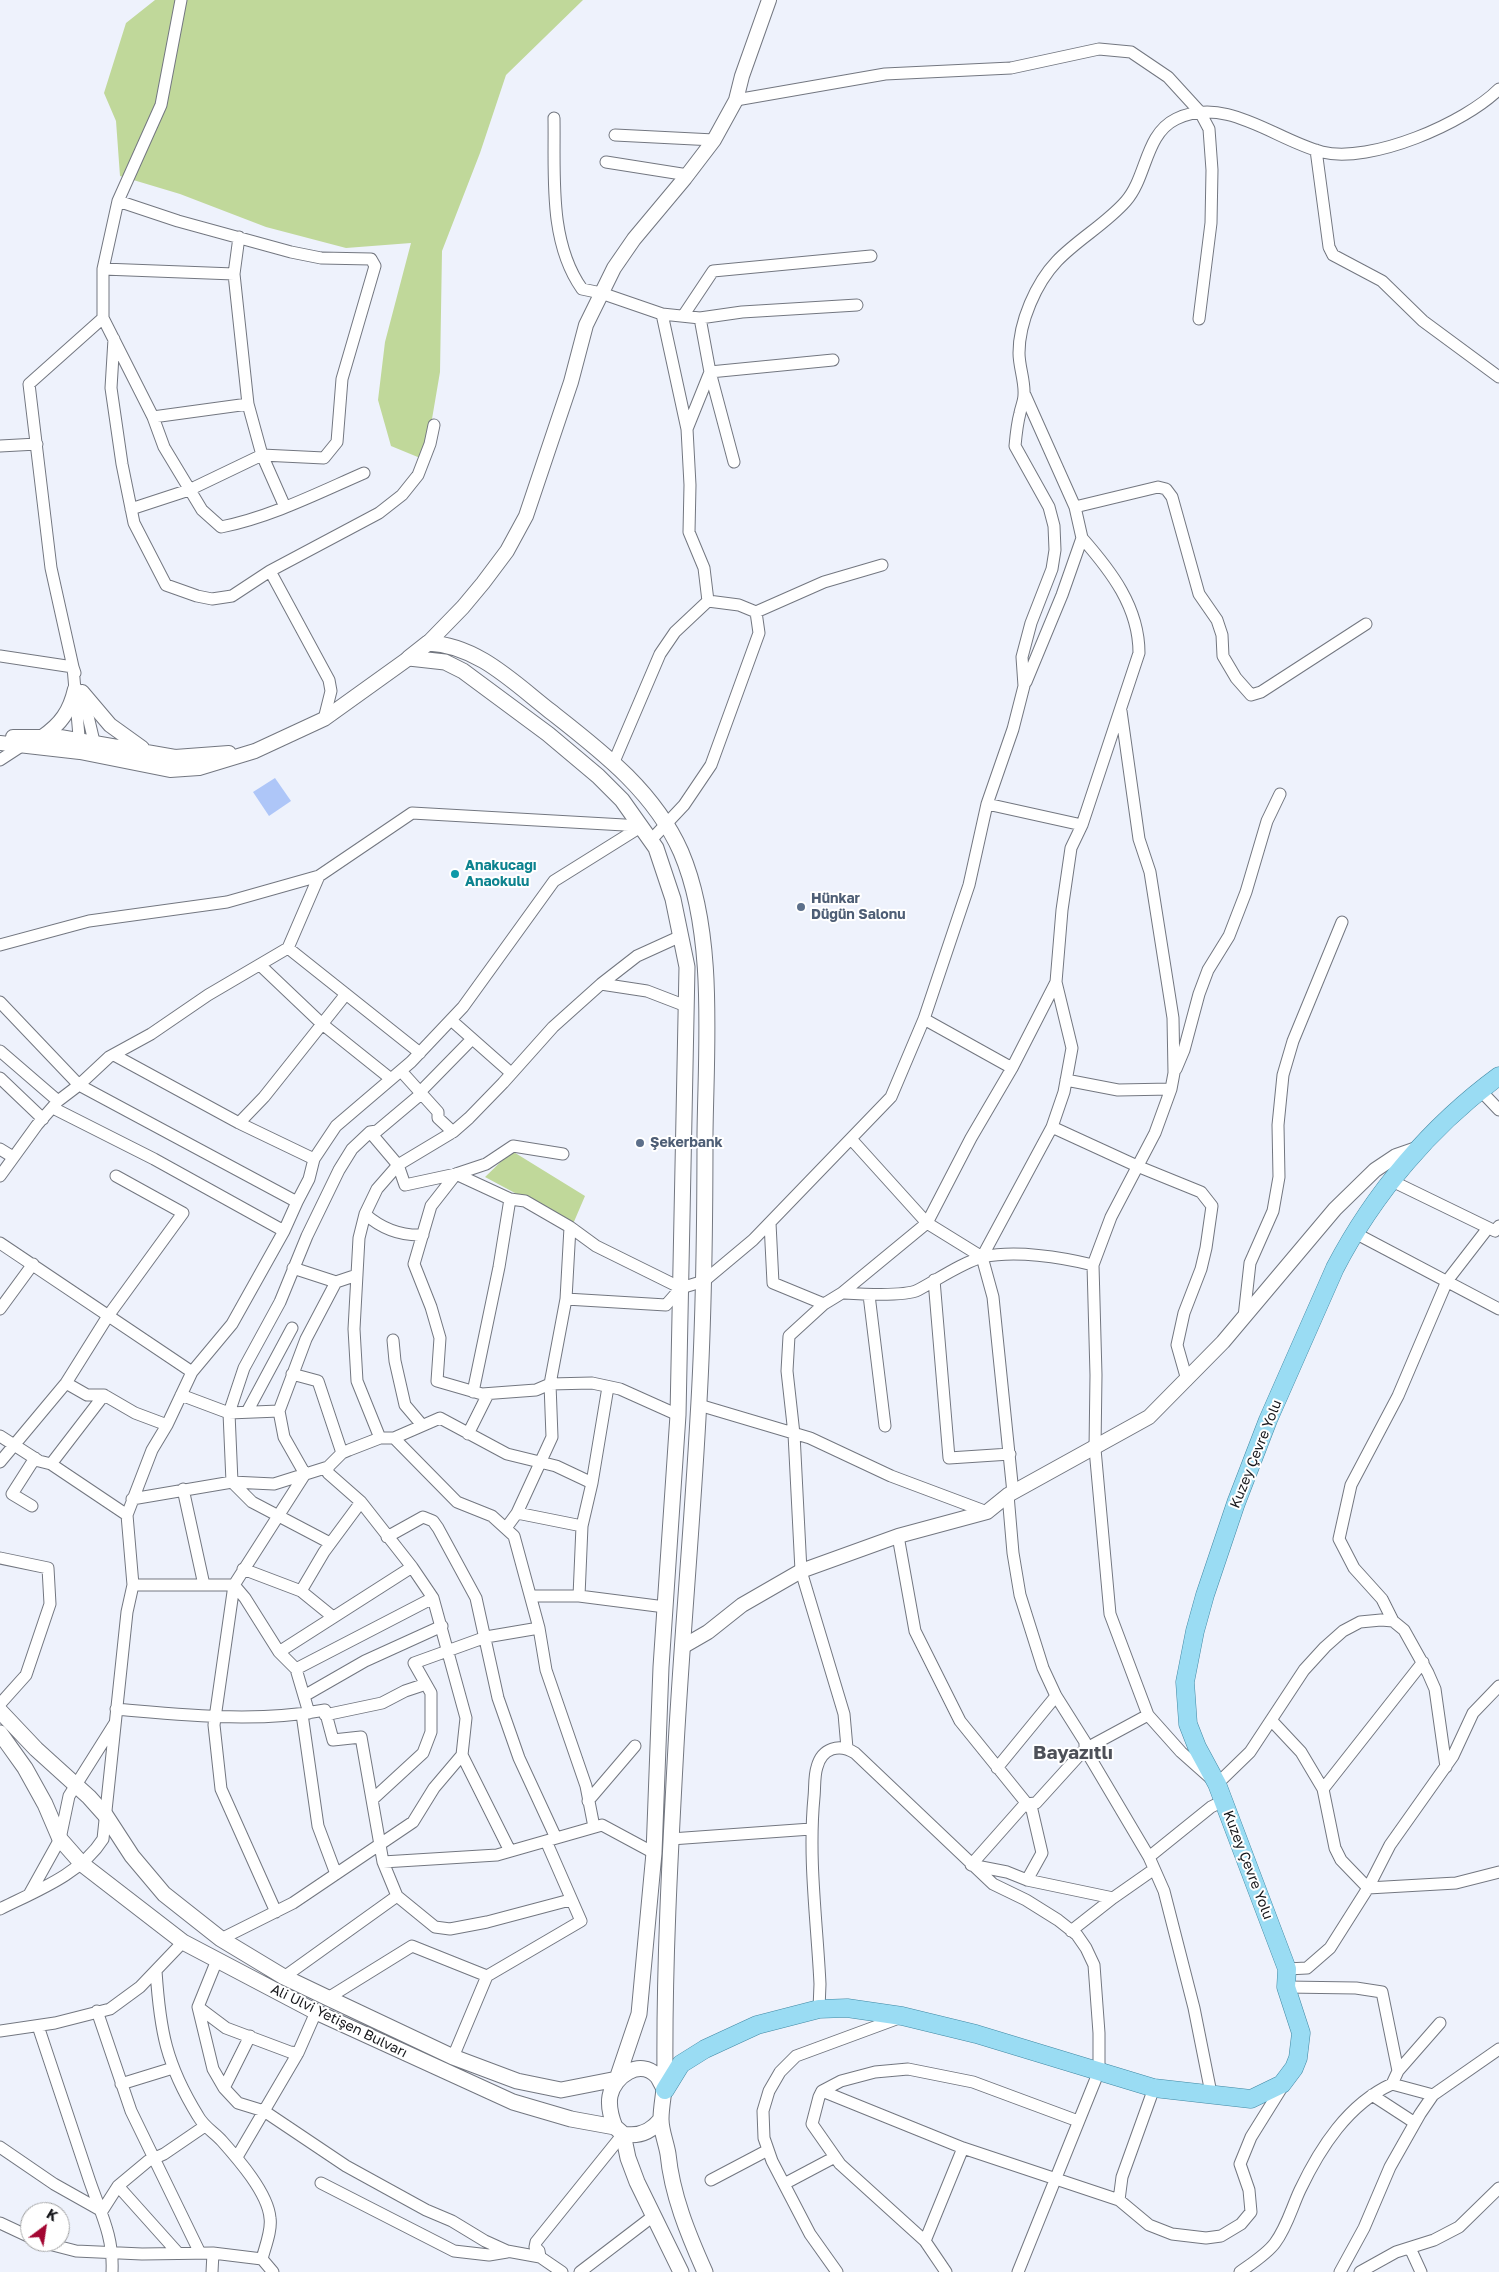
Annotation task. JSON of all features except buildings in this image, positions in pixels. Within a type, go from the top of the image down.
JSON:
[{"type":"main road","points":[[409,658],[428,643],[446,644],[461,648],[490,664],[586,739],[643,792],[664,817],[682,856],[693,891],[702,938],[706,997],[704,1281],[699,1404],[671,1839],[664,1999],[665,2090],[661,2119],[671,2180],[679,2207],[705,2272]]},
{"type":"main road","points":[[409,658],[445,662],[463,671],[495,693],[598,776],[622,800],[656,848],[682,936],[687,967],[678,1415],[665,1607],[654,1853],[639,2014],[610,2096],[610,2112],[628,2158],[652,2217],[681,2272]]},
{"type":"main road","name":"Kuzey Çevre Yolu","points":[[1289,2077],[1298,2058],[1301,2033],[1286,1987],[1287,1969],[1220,1792],[1197,1747],[1188,1724],[1185,1682],[1195,1631],[1236,1503],[1268,1420],[1335,1268],[1355,1233],[1392,1182],[1420,1148],[1436,1130],[1480,1090],[1499,1076]]},
{"type":"main road","points":[[0,1710],[36,1749],[76,1784],[106,1816],[128,1851],[164,1894],[221,1939],[284,1976],[452,2057],[518,2081],[561,2090],[617,2079],[634,2069],[646,2069],[657,2076],[665,2090]]},
{"type":"main road","name":"Ali Ulvi Yetişen Bulvarı","points":[[0,1734],[25,1768],[45,1804],[60,1839],[82,1864],[183,1942],[316,2012],[513,2102],[619,2131]]},
{"type":"main road","points":[[665,2090],[681,2064],[705,2049],[757,2025],[819,2008],[847,2008],[902,2016],[976,2034],[1154,2088],[1251,2099],[1274,2090],[1289,2077]]},
{"type":"main road","points":[[619,2131],[635,2136],[655,2127],[661,2119]]},
{"type":"street","points":[[181,0],[162,105],[118,201],[103,269],[103,318],[114,336],[131,375],[153,417],[164,447],[202,510],[221,527],[243,523],[364,473]]},
{"type":"street","points":[[428,643],[464,607],[483,583],[507,551],[526,516],[571,382],[586,325],[601,293],[614,268],[634,238],[688,175],[714,140],[736,100],[742,76],[770,0]]},
{"type":"street","points":[[736,100],[885,74],[1011,68],[1099,49],[1131,52],[1168,77],[1200,112],[1209,129],[1212,179],[1211,223],[1199,319]]},
{"type":"street","points":[[1024,686],[1022,658],[1031,623],[1052,569],[1055,550],[1054,526],[1049,507],[1015,446],[1024,395],[1020,360],[1022,334],[1031,305],[1042,283],[1058,260],[1126,201],[1137,183],[1152,145],[1162,131],[1175,120],[1200,112],[1213,112],[1250,120],[1316,150],[1331,154],[1350,153],[1390,147],[1412,140],[1459,118],[1499,89]]},
{"type":"street","points":[[554,118],[557,225],[573,276],[582,289],[601,293],[662,314],[700,318],[742,312],[857,305]]},
{"type":"street","points":[[615,136],[714,140]]},
{"type":"street","points":[[1316,150],[1329,247],[1333,255],[1382,282],[1423,321],[1499,377]]},
{"type":"street","points":[[606,162],[688,175]]},
{"type":"street","points":[[118,201],[178,221],[291,252],[321,258],[371,259],[375,266],[342,379],[337,442],[324,458],[262,455],[189,490],[131,509]]},
{"type":"street","points":[[239,237],[234,274],[248,404],[262,455],[285,507]]},
{"type":"street","points":[[683,316],[713,271],[871,256]]},
{"type":"street","points":[[103,269],[234,274]]},
{"type":"street","points":[[662,314],[687,429],[690,485],[689,532],[704,568],[708,600]]},
{"type":"street","points":[[96,749],[79,691],[51,568],[29,384],[103,318]]},
{"type":"street","points":[[700,318],[710,372],[734,462]]},
{"type":"street","points":[[114,336],[111,388],[122,464],[134,523],[166,585],[197,596],[212,599],[232,596],[270,571],[379,513],[402,495],[418,475],[430,444],[434,425]]},
{"type":"street","points":[[710,372],[833,360]]},
{"type":"street","points":[[687,429],[710,372]]},
{"type":"street","points":[[982,1257],[1052,1127],[1066,1080],[1072,1048],[1056,982],[1062,910],[1071,848],[1082,825],[1090,797],[1122,710],[1139,653],[1139,634],[1133,612],[1117,582],[1082,538],[1075,508],[1024,395]]},
{"type":"street","points":[[153,417],[248,404]]},
{"type":"street","points":[[0,446],[36,444]]},
{"type":"street","points":[[1075,508],[1158,487],[1166,488],[1172,498],[1199,594],[1217,620],[1222,635],[1223,656],[1236,678],[1251,695],[1261,692],[1366,624]]},
{"type":"street","points":[[566,1299],[666,1305],[681,1288],[704,1281],[770,1223],[852,1140],[891,1097],[924,1019],[969,884],[987,804],[1013,730],[1024,686],[1062,595],[1082,538]]},
{"type":"street","points":[[708,600],[739,605],[756,612],[824,582],[882,565]]},
{"type":"street","points":[[270,571],[329,680],[331,691],[324,719]]},
{"type":"street","points":[[613,764],[660,654],[675,632],[708,600]]},
{"type":"street","points":[[651,840],[684,805],[711,765],[759,633],[756,612]]},
{"type":"street","points":[[0,656],[73,666]]},
{"type":"street","points":[[0,743],[80,746],[170,770],[199,768],[255,751],[324,719],[409,658]]},
{"type":"street","points":[[42,737],[64,719],[79,691]]},
{"type":"street","points":[[79,691],[80,746]]},
{"type":"street","points":[[79,691],[110,725],[130,741],[151,753]]},
{"type":"street","points":[[1122,710],[1139,839],[1150,872],[1173,1018],[1174,1073],[1171,1089],[1155,1133],[1111,1217],[1093,1265],[1096,1366],[1095,1449],[1110,1614],[1148,1715],[1220,1792]]},
{"type":"street","points":[[0,737],[60,737],[80,746]]},
{"type":"street","points":[[0,760],[23,745]]},
{"type":"street","points":[[96,749],[151,753],[175,757],[255,751]]},
{"type":"street","points":[[1174,1073],[1184,1050],[1191,1019],[1208,970],[1229,936],[1246,892],[1267,821],[1280,794]]},
{"type":"street","points":[[987,804],[1082,825]]},
{"type":"street","points":[[0,945],[89,921],[227,902],[319,876],[412,813],[642,826]]},
{"type":"street","points":[[0,1909],[30,1895],[82,1864],[94,1853],[103,1839],[127,1612],[133,1585],[127,1515],[152,1450],[167,1425],[192,1372],[232,1324],[284,1231],[310,1179],[314,1159],[336,1126],[420,1053],[463,1007],[554,881],[642,826]]},
{"type":"street","points":[[0,1176],[55,1104],[109,1057],[151,1034],[288,948],[319,876]]},
{"type":"street","points":[[1244,1317],[1250,1263],[1273,1211],[1279,1178],[1278,1126],[1284,1075],[1293,1041],[1342,922]]},
{"type":"street","points":[[380,1438],[357,1381],[354,1329],[359,1238],[366,1214],[377,1189],[398,1165],[453,1132],[504,1083],[553,1027],[601,984],[637,956],[682,936]]},
{"type":"street","points":[[288,948],[420,1053]]},
{"type":"street","points":[[260,964],[321,1023],[390,1079]]},
{"type":"street","points":[[847,1748],[844,1714],[801,1571],[794,1434],[787,1371],[789,1336],[824,1304],[842,1292],[927,1223],[971,1138],[1012,1068],[1056,982]]},
{"type":"street","points":[[601,984],[647,991],[686,1006]]},
{"type":"street","points":[[239,1123],[264,1097],[346,994]]},
{"type":"street","points":[[0,1002],[79,1085],[297,1202]]},
{"type":"street","points":[[924,1019],[1012,1068]]},
{"type":"street","points":[[451,1020],[511,1073]]},
{"type":"street","points":[[330,1544],[252,1502],[232,1482],[229,1413],[244,1368],[280,1302],[293,1268],[339,1170],[352,1149],[370,1132],[377,1131],[421,1094],[422,1090],[472,1039]]},
{"type":"street","points":[[0,1051],[55,1104],[284,1231]]},
{"type":"street","points":[[114,1055],[239,1123],[314,1159]]},
{"type":"street","points":[[400,1071],[438,1112],[438,1118],[453,1132]]},
{"type":"street","points":[[0,1078],[43,1119]]},
{"type":"street","points":[[1066,1080],[1118,1090],[1171,1089]]},
{"type":"street","points":[[1480,1090],[1499,1110]]},
{"type":"street","points":[[1052,1127],[1137,1166],[1201,1192],[1212,1206],[1206,1248],[1184,1313],[1177,1345],[1187,1380]]},
{"type":"street","points":[[370,1132],[398,1165],[405,1185],[456,1174],[486,1164],[513,1146],[563,1154]]},
{"type":"street","points":[[852,1140],[927,1223],[982,1257],[993,1297],[1010,1454],[1013,1553],[1020,1595],[1043,1668],[1056,1696],[1085,1742],[1084,1749],[1148,1857],[1164,1891],[1194,2008],[1211,2093]]},
{"type":"street","points":[[682,1647],[708,1632],[742,1605],[801,1571],[898,1536],[987,1512],[1011,1494],[1095,1449],[1149,1417],[1187,1380],[1244,1317],[1335,1210],[1375,1170],[1396,1156],[1420,1148]]},
{"type":"street","points":[[0,1149],[13,1157]]},
{"type":"street","points":[[456,1174],[510,1199],[525,1201],[570,1227],[596,1246],[681,1288]]},
{"type":"street","points":[[456,1174],[431,1206],[414,1264],[431,1307],[440,1338],[437,1381],[473,1392],[488,1394],[536,1390],[550,1384],[592,1383],[620,1389],[678,1415]]},
{"type":"street","points":[[0,1462],[66,1383],[108,1316],[183,1213],[116,1176]]},
{"type":"street","points":[[1392,1182],[1493,1227],[1447,1281],[1398,1396],[1351,1485],[1339,1540],[1354,1568],[1382,1599],[1393,1621],[1404,1630],[1423,1662],[1435,1689],[1446,1767]]},
{"type":"street","points":[[473,1392],[499,1267],[510,1199]]},
{"type":"street","points":[[366,1214],[378,1225],[410,1235],[423,1235]]},
{"type":"street","points":[[770,1223],[773,1283],[824,1304]]},
{"type":"street","points":[[506,1528],[518,1513],[552,1436],[550,1384],[566,1299],[570,1227]]},
{"type":"street","points":[[1355,1233],[1499,1309]]},
{"type":"street","points":[[0,1243],[192,1372]]},
{"type":"street","points":[[842,1292],[869,1295],[916,1291],[934,1280],[982,1257],[1031,1255],[1070,1259],[1093,1265]]},
{"type":"street","points":[[0,1309],[33,1264]]},
{"type":"street","points":[[293,1268],[336,1282],[358,1275]]},
{"type":"street","points":[[934,1280],[949,1458],[1010,1454]]},
{"type":"street","points":[[305,1474],[284,1437],[279,1411],[306,1339],[336,1282]]},
{"type":"street","points":[[869,1295],[885,1426]]},
{"type":"street","points":[[247,1412],[292,1328]]},
{"type":"street","points":[[393,1340],[395,1361],[405,1405],[422,1425]]},
{"type":"street","points":[[292,1374],[318,1381],[342,1452]]},
{"type":"street","points":[[66,1383],[87,1395],[104,1395],[135,1413],[167,1425]]},
{"type":"street","points":[[579,1596],[582,1526],[592,1482],[608,1387]]},
{"type":"street","points":[[468,1434],[488,1394]]},
{"type":"street","points":[[51,1464],[104,1395]]},
{"type":"street","points":[[181,1395],[229,1413],[279,1411]]},
{"type":"street","points":[[699,1404],[794,1434],[850,1455],[891,1476],[987,1512]]},
{"type":"street","points":[[132,1499],[232,1482],[274,1484],[328,1467],[342,1452],[380,1438],[394,1438],[440,1418],[506,1454],[556,1466],[592,1482]]},
{"type":"street","points":[[0,1436],[35,1458],[51,1464],[127,1515]]},
{"type":"street","points":[[394,1438],[457,1502],[492,1516],[514,1536],[539,1628],[546,1670],[586,1786],[594,1828]]},
{"type":"street","points":[[32,1506],[12,1494],[35,1458]]},
{"type":"street","points":[[328,1467],[328,1473],[360,1502],[412,1567],[432,1598],[442,1626],[446,1650],[466,1718],[462,1755],[510,1851]]},
{"type":"street","points":[[276,1912],[221,1789],[214,1724],[234,1585],[305,1474]]},
{"type":"street","points":[[183,1489],[204,1585]]},
{"type":"street","points":[[301,1591],[330,1544],[360,1502]]},
{"type":"street","points":[[518,1513],[582,1526]]},
{"type":"street","points":[[387,1537],[423,1517],[433,1521],[476,1598],[498,1698],[551,1840],[570,1900],[581,1922],[487,1976],[452,2057]]},
{"type":"street","points":[[898,1536],[915,1631],[960,1721],[1025,1804],[1032,1810],[1042,1853],[1026,1880]]},
{"type":"street","points":[[0,1558],[48,1568],[50,1604],[26,1675],[0,1704]]},
{"type":"street","points":[[279,1652],[412,1567]]},
{"type":"street","points":[[243,1570],[301,1591],[333,1617]]},
{"type":"street","points":[[133,1585],[234,1585],[245,1598],[279,1652],[296,1670],[304,1696],[318,1826],[336,1874]]},
{"type":"street","points":[[531,1596],[579,1596],[665,1607]]},
{"type":"street","points":[[296,1670],[432,1598]]},
{"type":"street","points":[[1148,1857],[1211,1807],[1304,1670],[1343,1631],[1360,1622],[1393,1621]]},
{"type":"street","points":[[304,1696],[364,1661],[442,1626]]},
{"type":"street","points":[[373,1799],[422,1753],[431,1732],[430,1694],[414,1663],[486,1637],[539,1628]]},
{"type":"street","points":[[1322,1789],[1423,1662]]},
{"type":"street","points":[[325,1715],[382,1704],[426,1684]]},
{"type":"street","points":[[1287,1969],[1307,1968],[1330,1948],[1368,1888],[1390,1845],[1446,1767],[1473,1713],[1499,1686]]},
{"type":"street","points":[[997,1768],[1056,1696]]},
{"type":"street","points":[[116,1710],[233,1718],[325,1710],[333,1740],[362,1737],[382,1845],[383,1862],[397,1896],[435,1926],[450,1929],[487,1922],[570,1900]]},
{"type":"street","points":[[971,1865],[1025,1804],[1036,1803],[1084,1749],[1148,1715]]},
{"type":"street","points":[[1271,1720],[1300,1752],[1322,1789],[1335,1848],[1341,1860],[1368,1888],[1456,1883],[1499,1872]]},
{"type":"street","points":[[30,1895],[60,1839],[69,1796],[116,1722]]},
{"type":"street","points":[[588,1801],[635,1746]]},
{"type":"street","points":[[819,2008],[820,1984],[811,1829],[817,1767],[823,1754],[834,1747],[847,1748],[855,1753],[993,1884],[1026,1900],[1071,1931],[1086,1948],[1094,1966],[1100,2033],[1099,2071],[1018,2272]]},
{"type":"street","points":[[221,1939],[293,1903],[382,1845],[413,1822],[434,1788],[462,1755]]},
{"type":"street","points":[[383,1862],[497,1855],[602,1825],[654,1853]]},
{"type":"street","points":[[671,1839],[811,1829]]},
{"type":"street","points":[[971,1865],[1008,1872],[1026,1880],[1113,1898]]},
{"type":"street","points":[[1071,1931],[1153,1870]]},
{"type":"street","points":[[284,1976],[397,1896]]},
{"type":"street","points":[[0,2031],[38,2026],[110,2009],[140,1986],[183,1942]]},
{"type":"street","points":[[328,1998],[412,1946],[487,1976]]},
{"type":"street","points":[[217,1960],[198,2006],[213,2069],[224,2088],[238,2102],[264,2111],[346,2166],[426,2210],[452,2221],[484,2241],[507,2252],[562,2272]]},
{"type":"street","points":[[156,1971],[159,2019],[167,2052],[177,2079],[205,2126],[237,2157],[263,2197],[270,2218],[262,2259]]},
{"type":"street","points":[[1286,1987],[1356,1988],[1382,1992],[1398,2072]]},
{"type":"street","points":[[198,2006],[226,2028],[290,2052],[298,2053]]},
{"type":"street","points":[[97,2012],[121,2084],[153,2158],[200,2253]]},
{"type":"street","points":[[237,2157],[298,2053],[316,2012]]},
{"type":"street","points":[[837,2272],[810,2234],[768,2150],[764,2138],[762,2111],[769,2091],[780,2072],[796,2056],[902,2016]]},
{"type":"street","points":[[1240,2272],[1275,2243],[1301,2189],[1326,2145],[1345,2119],[1372,2095],[1392,2084],[1398,2072],[1440,2023]]},
{"type":"street","points":[[38,2026],[86,2171],[102,2211],[114,2252],[112,2272]]},
{"type":"street","points":[[224,2088],[250,2036]]},
{"type":"street","points":[[1340,2272],[1364,2228],[1390,2167],[1433,2095],[1499,2049]]},
{"type":"street","points":[[121,2084],[173,2068]]},
{"type":"street","points":[[946,2272],[925,2242],[834,2157],[812,2124],[822,2091],[841,2081],[866,2074],[908,2069],[973,2082],[1078,2121]]},
{"type":"street","points":[[822,2091],[963,2148],[1119,2200],[1149,2225],[1172,2234],[1206,2238],[1220,2236],[1241,2224],[1251,2212],[1249,2190],[1240,2164],[1251,2137],[1289,2077]]},
{"type":"street","points":[[1392,2084],[1433,2095]]},
{"type":"street","points":[[1119,2200],[1128,2160],[1154,2088]]},
{"type":"street","points":[[1372,2095],[1415,2123]]},
{"type":"street","points":[[102,2211],[118,2186],[153,2158],[164,2154],[205,2126]]},
{"type":"street","points":[[543,2264],[535,2247],[536,2242],[619,2131]]},
{"type":"street","points":[[0,2147],[54,2184],[102,2211]]},
{"type":"street","points":[[925,2242],[963,2148]]},
{"type":"street","points":[[711,2180],[768,2150]]},
{"type":"street","points":[[784,2184],[834,2157]]},
{"type":"street","points":[[321,2183],[454,2251],[489,2255],[507,2252]]},
{"type":"street","points":[[118,2186],[178,2253]]},
{"type":"street","points":[[1360,2272],[1396,2252],[1434,2240],[1459,2227],[1499,2188]]},
{"type":"street","points":[[580,2272],[652,2217]]},
{"type":"street","points":[[0,2223],[20,2232]]},
{"type":"street","points":[[1410,2248],[1421,2272]]},
{"type":"street","points":[[70,2249],[142,2254],[214,2253],[262,2259],[273,2272]]},
{"type":"street","points":[[212,2272],[214,2253]]},
{"type":"green space","points":[[155,0],[583,0],[506,75],[480,153],[442,251],[440,372],[425,460],[391,446],[378,400],[385,342],[411,243],[346,248],[266,227],[180,194],[120,176],[116,121],[104,93],[126,23]]},
{"type":"green space","points":[[512,1151],[585,1196],[573,1224],[485,1177]]},
{"type":"water","points":[[275,778],[291,801],[269,816],[253,792]]},
{"type":"place","name":"Anakucağı Anaokulu","points":[[455,874]]},
{"type":"place","name":"Hünkar Düğün Salonu","points":[[801,907]]},
{"type":"place","name":"Şekerbank","points":[[640,1143]]},
{"type":"district","name":"Bayazıtlı","points":[[1073,1753]]}]
